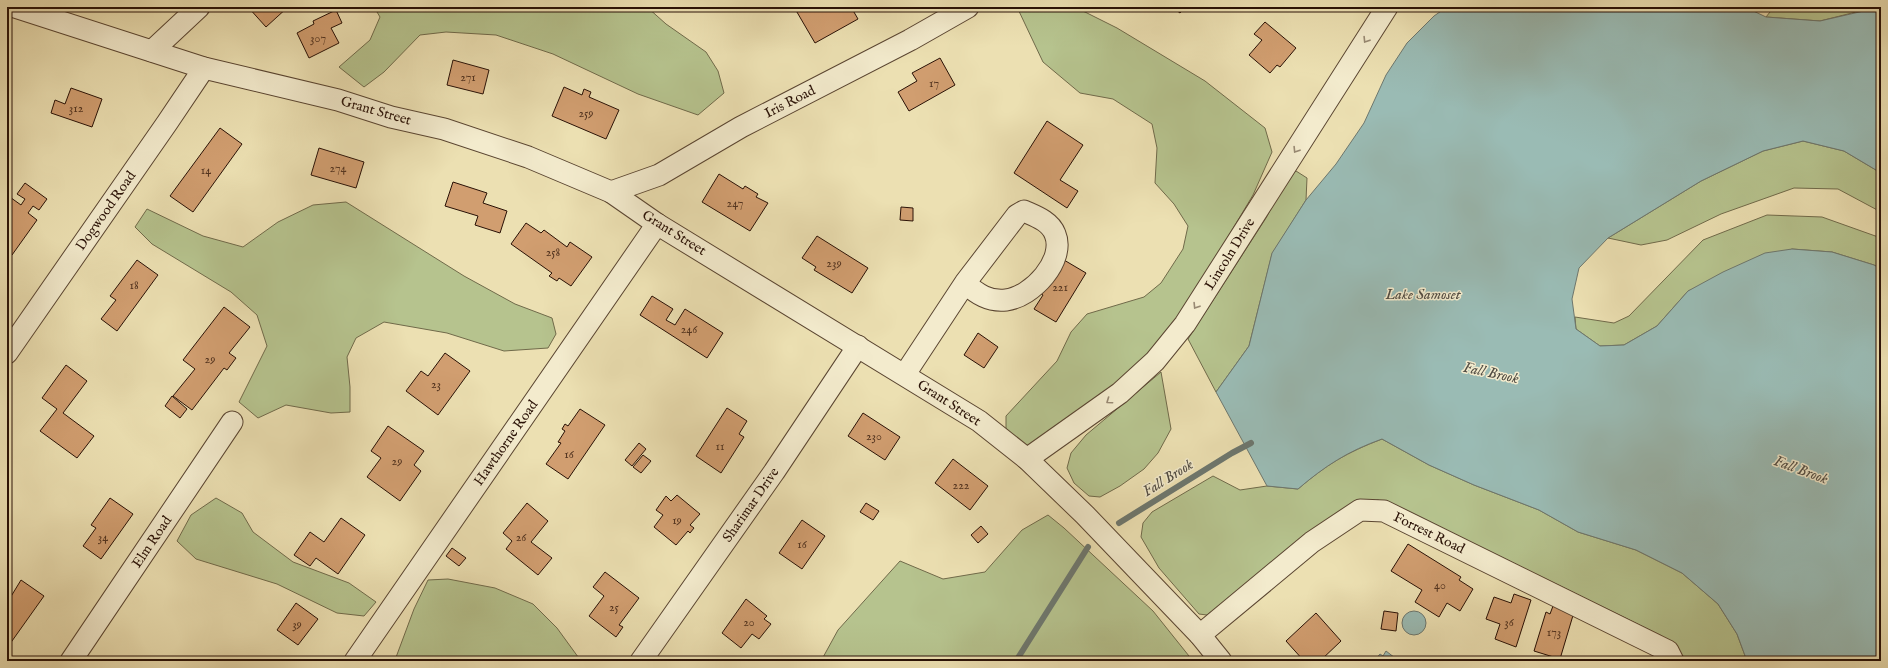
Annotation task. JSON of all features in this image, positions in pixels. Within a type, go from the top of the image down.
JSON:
[{"type":"street","name":"Grant Street","points":[[14,7],[204,68],[338,100],[391,117],[444,130],[528,157],[611,192],[658,224],[905,374],[979,421],[1027,459],[1090,521],[1200,635],[1221,661]]},
{"type":"street","points":[[152,51],[199,7]]},
{"type":"street","name":"Iris Road","points":[[611,192],[659,175],[741,127],[910,40],[968,7]]},
{"type":"street","name":"Lincoln Drive","points":[[1027,459],[1120,393],[1155,361],[1185,324],[1387,7]]},
{"type":"street","name":"Dogwood Road","points":[[7,353],[204,68]]},
{"type":"street","points":[[905,374],[965,283],[1017,215],[1024,211],[1038,216],[1046,222],[1055,234],[1055,260],[1047,273],[1018,297],[1006,300],[993,300],[976,294],[965,283]]},
{"type":"street","name":"Hawthorne Road","points":[[355,661],[658,224]]},
{"type":"street","name":"Sharimar Drive","points":[[641,661],[774,472],[858,346]]},
{"type":"street","name":"Elm Road","points":[[71,661],[232,422]]},
{"type":"street","name":"Forrest Road","points":[[1200,635],[1312,542],[1360,510],[1384,511],[1668,651],[1673,661]]},
{"type":"green space","points":[[374,7],[647,7],[666,24],[706,52],[718,71],[724,93],[698,115],[638,94],[553,54],[496,35],[446,32],[420,35],[384,72],[364,87],[339,67],[370,40],[380,17]]},
{"type":"green space","points":[[1017,7],[1075,7],[1117,28],[1205,81],[1265,128],[1272,152],[1253,195],[1180,317],[1146,358],[1108,390],[1027,447],[1006,431],[1006,416],[1057,361],[1071,332],[1087,314],[1144,297],[1161,283],[1183,249],[1188,226],[1174,204],[1155,183],[1157,148],[1152,124],[1113,99],[1080,93],[1043,62]]},
{"type":"green space","points":[[1774,7],[1876,7],[1820,21],[1766,17]]},
{"type":"green space","points":[[1803,141],[1844,151],[1881,173],[1881,212],[1838,189],[1794,188],[1721,214],[1667,240],[1641,245],[1608,238],[1701,181],[1763,151]]},
{"type":"green space","points":[[1296,171],[1307,178],[1306,200],[1272,254],[1249,346],[1216,392],[1188,339],[1266,218],[1288,177]]},
{"type":"green space","points":[[346,202],[464,276],[515,304],[552,318],[556,334],[548,348],[504,351],[447,333],[384,322],[356,338],[347,357],[350,387],[350,412],[331,413],[286,405],[258,418],[239,402],[267,346],[257,315],[231,292],[152,244],[135,227],[147,209],[203,236],[243,247],[278,222],[313,205]]},
{"type":"green space","points":[[1767,215],[1822,217],[1881,238],[1881,269],[1874,265],[1832,252],[1792,249],[1688,291],[1657,326],[1624,345],[1600,346],[1576,329],[1575,317],[1614,323],[1629,316],[1703,240]]},
{"type":"green space","points":[[1161,372],[1171,429],[1158,453],[1144,469],[1120,486],[1100,497],[1089,496],[1074,483],[1067,468],[1071,453],[1086,435]]},
{"type":"green space","points":[[1382,439],[1429,465],[1474,485],[1539,510],[1578,532],[1636,550],[1682,573],[1718,604],[1737,634],[1747,661],[1684,661],[1680,652],[1662,636],[1401,508],[1378,500],[1353,505],[1207,615],[1199,614],[1159,568],[1141,537],[1143,523],[1152,512],[1213,476],[1240,490],[1267,486],[1298,489],[1337,460]]},
{"type":"green space","points":[[216,498],[242,513],[253,532],[293,562],[349,583],[376,602],[364,616],[337,613],[277,584],[196,559],[177,541],[191,515]]},
{"type":"green space","points":[[1048,515],[1064,528],[1153,611],[1193,661],[821,661],[838,630],[900,561],[943,579],[985,572],[1022,530]]},
{"type":"green space","points":[[448,579],[495,588],[533,604],[557,628],[581,661],[395,660],[414,609],[428,580]]},
{"type":"water","name":"Lake Samoset","points":[[1447,7],[1745,7],[1766,17],[1820,21],[1881,7],[1881,173],[1844,151],[1803,141],[1763,151],[1701,181],[1608,238],[1579,268],[1572,299],[1576,329],[1600,346],[1624,345],[1657,326],[1688,291],[1723,272],[1765,253],[1792,249],[1832,252],[1874,265],[1881,269],[1881,661],[1747,661],[1737,634],[1718,604],[1682,573],[1636,550],[1578,532],[1539,510],[1474,485],[1429,465],[1382,439],[1337,460],[1298,489],[1267,486],[1216,392],[1249,346],[1272,253],[1306,200],[1336,164],[1364,123],[1386,75],[1407,43],[1434,16]]},
{"type":"water","points":[[1414,611],[1419,612],[1425,618],[1425,628],[1419,634],[1414,635],[1409,634],[1403,628],[1402,623],[1403,618],[1409,612]]},
{"type":"water","points":[[1386,651],[1399,661],[1374,661],[1380,654],[1383,656]]},
{"type":"building","points":[[248,7],[288,7],[266,27]]},
{"type":"building","points":[[794,7],[811,7],[814,11],[820,7],[851,7],[858,19],[815,43]]},
{"type":"building","points":[[1172,7],[1185,7],[1180,13]]},
{"type":"building","points":[[336,10],[342,23],[331,28],[339,43],[309,58],[297,33],[314,24],[313,21]]},
{"type":"building","points":[[1265,22],[1296,48],[1280,67],[1277,65],[1270,73],[1249,55],[1262,40],[1254,34]]},
{"type":"building","points":[[940,58],[955,85],[909,111],[898,92],[917,81],[912,73]]},
{"type":"building","points":[[453,60],[489,70],[483,94],[447,85]]},
{"type":"building","points":[[564,87],[582,95],[584,89],[591,92],[589,97],[619,110],[606,139],[552,116]]},
{"type":"building","points":[[71,88],[102,99],[92,127],[51,113],[55,100],[65,104]]},
{"type":"building","points":[[1047,121],[1083,145],[1060,180],[1078,191],[1067,208],[1014,173]]},
{"type":"building","points":[[220,128],[242,144],[193,212],[170,196]]},
{"type":"building","points":[[319,148],[364,162],[356,188],[311,175]]},
{"type":"building","points":[[719,174],[743,189],[745,186],[758,194],[756,197],[768,203],[750,231],[702,202]]},
{"type":"building","points":[[453,182],[487,193],[483,203],[507,211],[500,233],[475,225],[478,216],[445,206]]},
{"type":"building","points":[[25,183],[47,199],[39,210],[33,206],[28,213],[37,220],[12,255],[7,251],[7,195],[21,205],[25,199],[17,194]]},
{"type":"building","points":[[901,207],[913,208],[913,221],[900,220]]},
{"type":"building","points":[[526,223],[541,233],[544,230],[567,247],[570,242],[592,257],[571,286],[559,278],[557,281],[549,276],[552,273],[511,244]]},
{"type":"building","points":[[817,236],[868,268],[852,293],[814,270],[816,267],[802,258]]},
{"type":"building","points":[[137,260],[158,275],[117,331],[101,319],[116,300],[110,296]]},
{"type":"building","points":[[1064,260],[1086,273],[1056,322],[1034,309],[1043,295],[1038,292]]},
{"type":"building","points":[[652,296],[673,309],[666,320],[675,325],[685,309],[723,333],[707,358],[640,315]]},
{"type":"building","points":[[224,307],[250,327],[229,353],[236,358],[227,370],[224,368],[192,410],[173,396],[195,369],[183,360]]},
{"type":"building","points":[[978,333],[998,347],[984,368],[964,355]]},
{"type":"building","points":[[445,353],[470,371],[438,415],[406,391],[421,371],[428,376]]},
{"type":"building","points":[[66,365],[87,381],[63,413],[94,436],[77,458],[40,431],[57,409],[42,398]]},
{"type":"building","points":[[172,396],[187,409],[180,418],[165,406]]},
{"type":"building","points":[[727,408],[747,421],[739,434],[744,437],[721,473],[696,456]]},
{"type":"building","points":[[580,409],[605,425],[568,479],[546,464],[561,443],[558,442],[565,431],[562,429],[565,424],[568,426]]},
{"type":"building","points":[[863,413],[900,437],[885,460],[848,436]]},
{"type":"building","points":[[388,426],[424,451],[414,465],[421,471],[400,501],[367,477],[381,458],[371,451]]},
{"type":"building","points":[[639,443],[646,449],[632,466],[625,460]]},
{"type":"building","points":[[643,455],[651,461],[641,473],[633,467]]},
{"type":"building","points":[[953,459],[988,486],[970,510],[935,483]]},
{"type":"building","points":[[677,495],[700,514],[690,525],[694,528],[690,533],[688,531],[676,545],[654,527],[663,515],[656,510],[666,496],[671,501]]},
{"type":"building","points":[[110,498],[133,514],[101,559],[83,546],[96,528],[91,525]]},
{"type":"building","points":[[527,503],[548,521],[531,542],[552,558],[538,575],[506,549],[512,541],[503,533]]},
{"type":"building","points":[[866,503],[879,511],[873,520],[860,512]]},
{"type":"building","points":[[341,518],[365,535],[338,574],[316,558],[310,566],[294,555],[310,532],[324,542]]},
{"type":"building","points":[[802,520],[825,536],[802,569],[779,553]]},
{"type":"building","points":[[981,526],[988,534],[978,543],[971,535]]},
{"type":"building","points":[[1408,544],[1461,577],[1459,580],[1473,589],[1460,611],[1447,603],[1439,617],[1415,602],[1422,590],[1391,571]]},
{"type":"building","points":[[452,548],[466,558],[459,566],[446,556]]},
{"type":"building","points":[[605,572],[639,598],[619,625],[623,627],[616,637],[589,616],[604,596],[593,587]]},
{"type":"building","points":[[21,580],[44,596],[7,648],[7,603]]},
{"type":"building","points":[[1514,594],[1531,600],[1516,647],[1495,639],[1500,624],[1486,619],[1494,597],[1511,603]]},
{"type":"building","points":[[746,599],[767,616],[764,619],[771,624],[759,639],[752,634],[741,648],[722,633]]},
{"type":"building","points":[[296,603],[318,619],[298,645],[277,630]]},
{"type":"building","points":[[1553,606],[1574,612],[1560,659],[1534,651],[1546,612],[1550,614]]},
{"type":"building","points":[[1384,611],[1398,613],[1396,631],[1381,629]]},
{"type":"building","points":[[1316,613],[1341,641],[1320,661],[1304,661],[1286,641]]},
{"type":"building","points":[[1351,657],[1355,661],[1346,661]]},
{"type":"waterway","name":"Fall Brook","points":[[1119,523],[1232,453],[1251,443]]},
{"type":"waterway","name":"Fall Brook","points":[[1016,661],[1088,547]]}]
